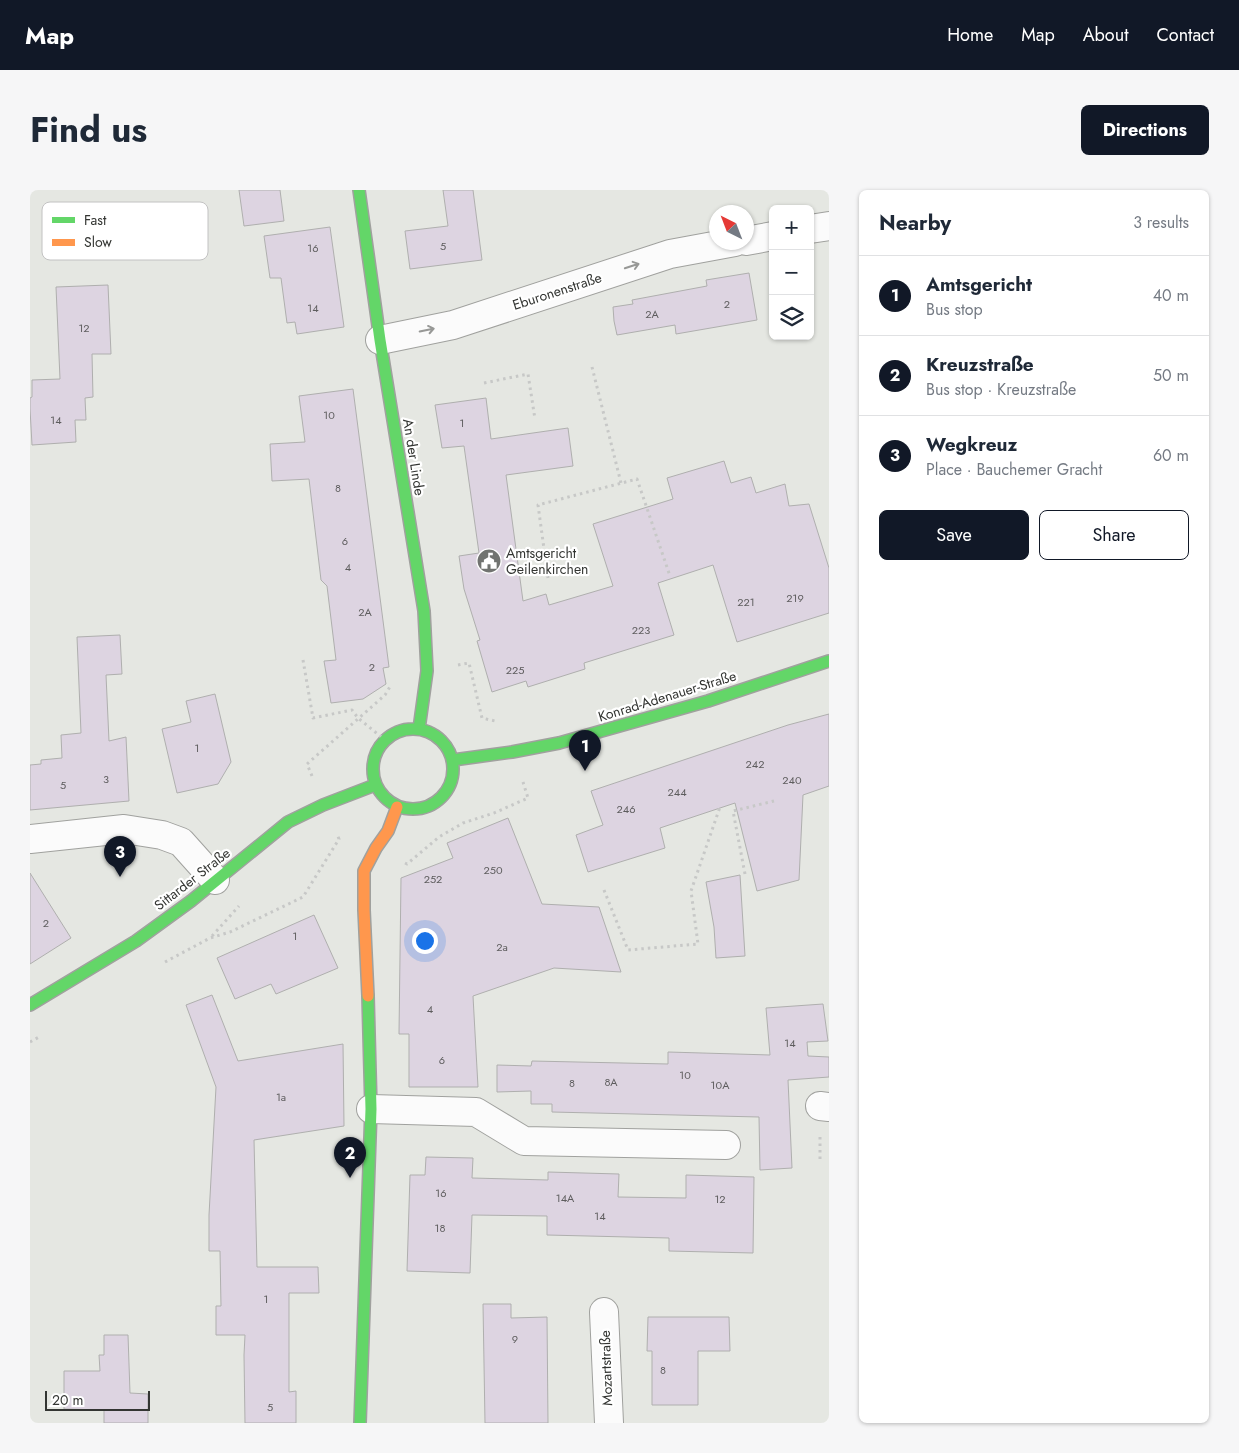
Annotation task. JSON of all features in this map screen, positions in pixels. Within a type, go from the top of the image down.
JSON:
[{"type":"street","name":"An der Linde","points":[[359,190],[380,340],[424,611],[427,671],[419,729]]},
{"type":"street","points":[[814,228],[829,226]]},
{"type":"street","points":[[754,239],[769,237]]},
{"type":"street","name":"Eburonenstraße","points":[[380,340],[453,325],[670,254],[709,247]]},
{"type":"street","name":"Konrad-Adenauer-Straße","points":[[452,760],[512,752],[559,743],[708,701],[829,660]]},
{"type":"street","points":[[407,729],[419,729],[434,734],[446,745],[454,771],[447,792],[439,801],[419,810],[408,810],[397,807],[384,798],[375,785],[372,773],[373,761],[377,750],[385,740],[395,733],[407,729]]},
{"type":"street","name":"Sittarder Straße","points":[[30,1005],[136,941],[190,901],[288,822],[322,805],[375,785]]},
{"type":"street","points":[[360,1423],[371,1110],[364,871],[376,848],[388,832],[397,807]]},
{"type":"street","points":[[30,839],[124,829],[162,835],[181,842],[216,880]]},
{"type":"street","points":[[371,1110],[476,1112],[524,1141],[726,1145]]},
{"type":"street","name":"Mozartstraße","points":[[604,1312],[609,1423]]},
{"type":"path","points":[[592,367],[621,483]]},
{"type":"path","points":[[484,383],[528,374],[535,419]]},
{"type":"path","points":[[548,578],[538,505],[637,479],[670,576]]},
{"type":"path","points":[[303,660],[313,718],[352,710],[358,718],[385,740]]},
{"type":"path","points":[[744,874],[733,811],[774,801]]},
{"type":"path","points":[[604,890],[628,950],[698,944],[691,891],[720,806]]},
{"type":"building","points":[[239,190],[280,190],[284,221],[244,226]]},
{"type":"building","points":[[443,190],[473,190],[482,260],[410,269],[405,231],[448,226]]},
{"type":"building","points":[[330,227],[344,327],[297,334],[295,322],[287,323],[281,278],[270,278],[264,236]]},
{"type":"building","points":[[749,273],[757,320],[676,334],[675,325],[617,335],[613,307],[633,304],[632,300],[707,286],[706,280]]},
{"type":"building","points":[[108,285],[111,354],[92,354],[93,397],[85,398],[86,420],[75,420],[76,442],[32,445],[30,398],[32,397],[32,380],[60,379],[56,287]]},
{"type":"building","points":[[353,389],[389,667],[383,668],[386,684],[363,699],[331,703],[324,661],[336,660],[327,586],[321,580],[309,479],[272,481],[270,444],[305,442],[299,396]]},
{"type":"building","points":[[486,398],[491,439],[568,428],[573,466],[506,475],[523,601],[546,594],[549,605],[613,586],[593,524],[673,499],[667,478],[724,461],[731,483],[751,477],[756,493],[785,484],[789,506],[809,504],[829,568],[829,613],[737,642],[713,565],[658,583],[674,635],[584,663],[585,669],[528,687],[526,681],[492,692],[477,641],[480,640],[464,589],[459,556],[479,553],[464,446],[442,448],[435,405]]},
{"type":"building","points":[[120,635],[122,674],[106,675],[109,741],[126,737],[129,801],[30,810],[30,765],[41,764],[41,760],[62,758],[61,735],[81,733],[77,637]]},
{"type":"building","points":[[215,694],[231,762],[218,784],[177,793],[162,729],[191,722],[186,701]]},
{"type":"building","points":[[829,714],[829,786],[803,795],[799,880],[757,891],[735,803],[660,828],[665,848],[588,872],[576,835],[603,825],[591,791],[788,725]]},
{"type":"building","points":[[508,818],[542,904],[599,907],[621,972],[554,968],[473,996],[478,1087],[409,1087],[409,1034],[399,1034],[401,878],[453,858],[447,843]]},
{"type":"building","points":[[30,873],[71,938],[30,964]]},
{"type":"building","points":[[740,875],[745,956],[716,958],[714,927],[706,882]]},
{"type":"building","points":[[314,915],[338,968],[276,994],[271,984],[235,999],[217,958]]},
{"type":"building","points":[[212,995],[238,1061],[343,1044],[344,1126],[254,1140],[257,1267],[318,1267],[319,1293],[289,1293],[289,1392],[296,1391],[296,1423],[245,1423],[245,1335],[216,1335],[216,1306],[221,1306],[220,1251],[209,1251],[209,1215],[216,1087],[186,1005]]},
{"type":"building","points":[[823,1004],[828,1041],[807,1042],[808,1056],[829,1057],[829,1077],[788,1080],[792,1168],[760,1170],[759,1117],[552,1112],[552,1104],[531,1104],[531,1091],[497,1092],[497,1065],[531,1066],[532,1061],[668,1064],[668,1052],[770,1055],[766,1008]]},
{"type":"building","points":[[426,1157],[473,1158],[472,1178],[548,1180],[548,1172],[619,1174],[618,1197],[686,1198],[686,1175],[754,1177],[753,1253],[669,1251],[669,1238],[547,1235],[547,1216],[472,1215],[470,1273],[407,1271],[410,1175],[425,1175]]},
{"type":"building","points":[[483,1304],[511,1304],[511,1318],[547,1317],[548,1423],[485,1423]]},
{"type":"building","points":[[648,1317],[729,1317],[730,1351],[698,1351],[698,1405],[652,1405],[652,1351],[647,1351]]},
{"type":"building","points":[[104,1335],[128,1335],[130,1393],[148,1394],[148,1423],[104,1423],[104,1410],[64,1409],[64,1371],[100,1371],[99,1355],[104,1355]]},
{"type":"traffic: fast","points":[[359,190],[380,340],[424,611],[427,671],[419,729]]},
{"type":"traffic: fast","points":[[453,760],[559,743],[708,701],[829,661]]},
{"type":"traffic: fast","points":[[405,729],[421,729],[436,735],[447,746],[453,761],[453,769],[453,777],[447,792],[436,803],[421,809],[405,809],[390,803],[379,792],[373,777],[373,761],[379,746],[390,735],[405,729]]},
{"type":"traffic: fast","points":[[30,1005],[136,941],[191,901],[288,822],[323,805],[375,785]]},
{"type":"traffic: fast","points":[[360,1423],[371,1109],[368,996]]},
{"type":"traffic: slow","points":[[368,996],[364,871],[376,848],[388,831],[397,807]]},
{"type":"place","name":"Amtsgericht Geilenkirchen","points":[[489,561]]},
{"type":"place","name":"Amtsgericht","points":[[585,771]]},
{"type":"place","name":"Wegkreuz","points":[[120,877]]},
{"type":"place","name":"Kreuzstraße","points":[[350,1178]]}]
